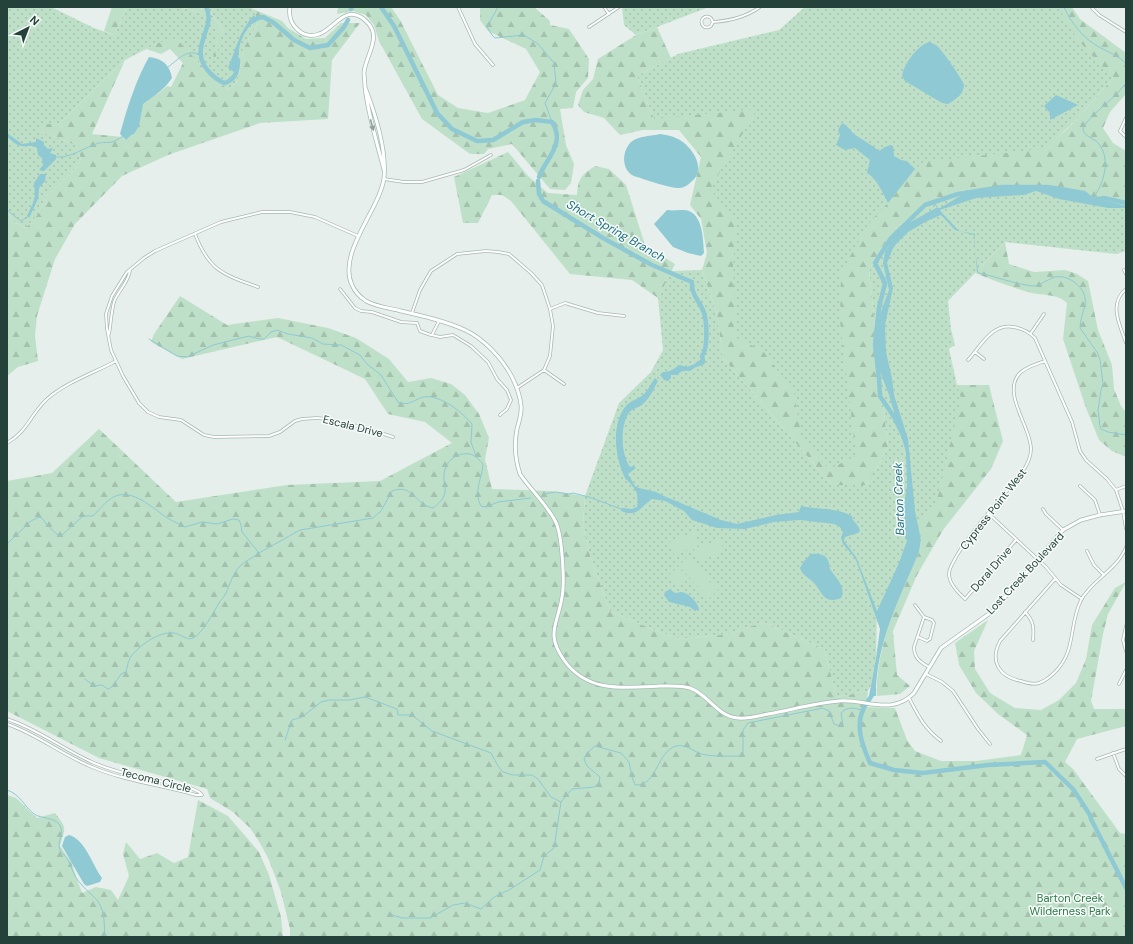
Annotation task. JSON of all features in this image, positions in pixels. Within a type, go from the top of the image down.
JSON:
[{"type":"street","points":[[290,7],[290,19],[293,25],[301,32],[310,35],[323,32],[337,20],[346,16],[358,16],[372,28],[374,39],[365,66],[364,79],[367,103],[384,173]]},
{"type":"street","points":[[458,7],[475,44],[493,65]]},
{"type":"street","points":[[604,7],[609,14]]},
{"type":"street","points":[[589,27],[619,7]]},
{"type":"street","points":[[713,22],[712,18],[709,16],[705,17],[702,21],[707,27],[712,25],[713,22],[737,18],[760,7]]},
{"type":"street","points":[[1091,7],[1097,13],[1126,32]]},
{"type":"street","points":[[365,87],[372,105],[382,144],[385,164],[384,179],[378,196],[358,236],[349,268],[351,282],[356,292],[372,304],[412,313],[465,331],[485,344],[508,371],[517,388],[521,405],[521,418],[515,448],[517,465],[520,474],[526,483],[557,524],[561,546],[563,588],[561,604],[554,627],[554,638],[558,650],[574,673],[586,680],[603,685],[626,687],[674,686],[690,688],[705,696],[722,713],[736,718],[753,717],[840,701],[884,706],[901,702],[909,698],[921,722],[941,741]]},
{"type":"street","points":[[1126,118],[1125,126],[1120,131],[1126,137]]},
{"type":"street","points":[[377,145],[382,144]]},
{"type":"street","points":[[384,179],[404,182],[422,182],[464,170],[491,155]]},
{"type":"street","name":"Escala Drive","points":[[358,236],[315,216],[290,212],[268,211],[229,219],[144,258],[127,272],[108,305],[106,314],[108,335],[111,350],[116,362],[134,396],[146,410],[155,416],[184,421],[211,437],[269,436],[280,432],[302,419],[317,418],[328,419],[342,424],[359,426],[393,437]]},
{"type":"street","points":[[195,234],[203,252],[210,263],[217,269],[230,277],[258,287]]},
{"type":"street","points":[[412,313],[420,290],[432,271],[457,254],[486,251],[509,254],[531,273],[542,285],[550,308],[553,326],[550,356],[544,370],[517,388]]},
{"type":"street","name":"Escala Drive","points":[[108,335],[114,303],[128,278],[130,270]]},
{"type":"street","points":[[1124,270],[1126,274]]},
{"type":"street","points":[[340,289],[358,310],[372,312],[401,322],[417,323],[420,331],[440,337],[453,335],[471,346],[488,362],[497,379],[507,390],[510,397],[511,400],[507,409],[500,415]]},
{"type":"street","points":[[1126,289],[1120,295],[1116,308],[1116,314],[1126,343]]},
{"type":"street","points":[[550,308],[565,303],[598,313],[624,316]]},
{"type":"street","points":[[1031,333],[1044,314]]},
{"type":"street","points":[[432,335],[439,321]]},
{"type":"street","points":[[968,360],[993,331],[999,328],[1005,326],[1016,327],[1031,333],[1046,360],[1072,422],[1080,451],[1086,460],[1107,479],[1116,490],[1124,511],[1126,529]]},
{"type":"street","points":[[975,352],[984,359]]},
{"type":"street","name":"Cypress Point West","points":[[965,599],[952,584],[949,573],[950,567],[966,540],[1020,476],[1030,457],[1031,450],[1029,437],[1013,392],[1015,381],[1023,371],[1046,360]]},
{"type":"street","points":[[7,443],[22,433],[42,404],[61,389],[116,362]]},
{"type":"street","points":[[544,370],[564,384]]},
{"type":"street","points":[[1080,486],[1095,500],[1100,515]]},
{"type":"street","points":[[1116,490],[1126,486]]},
{"type":"street","points":[[1043,509],[1046,514],[1063,530]]},
{"type":"street","name":"Lost Creek Boulevard","points":[[909,698],[914,693],[941,648],[993,611],[1063,530],[1075,523],[1100,515],[1124,511]]},
{"type":"street","points":[[988,513],[1038,559],[1061,585],[1082,599]]},
{"type":"street","name":"Doral Drive","points":[[965,599],[1016,540]]},
{"type":"street","points":[[1055,579],[1000,642],[997,648],[996,660],[998,668],[1012,679],[1033,684],[1038,683],[1050,676],[1066,659],[1076,613],[1082,599],[1121,558],[1126,547]]},
{"type":"street","points":[[1087,551],[1094,565],[1104,575]]},
{"type":"street","points":[[915,605],[924,617],[932,620],[934,623],[930,639],[927,641],[917,637]]},
{"type":"street","points":[[1026,612],[1034,625],[1033,640]]},
{"type":"street","points":[[924,617],[914,647],[915,655],[929,668]]},
{"type":"street","points":[[1126,626],[1123,640],[1126,652]]},
{"type":"street","points":[[1119,684],[1126,670]]},
{"type":"street","points":[[926,674],[942,682],[953,691],[970,719],[990,744]]},
{"type":"street","name":"Tecoma Circle","points":[[7,719],[24,726],[90,761],[111,769],[191,788],[202,795],[196,795],[114,775],[90,766],[7,724]]},
{"type":"street","points":[[48,744],[50,740]]},
{"type":"street","points":[[52,746],[55,742]]},
{"type":"street","points":[[1098,759],[1126,749]]},
{"type":"street","points":[[1113,753],[1119,769],[1126,776]]},
{"type":"street","points":[[110,773],[111,769]]},
{"type":"street","points":[[114,775],[115,770]]},
{"type":"green space","points":[[159,6],[184,8],[204,15],[214,26],[218,34],[213,61],[223,29],[210,12],[200,7],[249,7],[253,9],[258,22],[243,49],[238,80],[229,90],[208,73],[176,39],[158,43],[125,60],[58,125],[40,132],[75,145],[81,158],[77,167],[46,197],[38,214],[26,228],[14,222],[7,211],[7,7],[51,7],[94,28],[114,35],[127,7]]},
{"type":"green space","points":[[112,7],[127,7],[114,35],[104,31]]},
{"type":"green space","points":[[179,7],[201,8],[209,12],[223,29],[217,54],[212,63],[218,34],[214,27],[207,18],[199,12]]},
{"type":"green space","points":[[338,7],[391,7],[400,20],[438,95],[458,108],[488,113],[525,100],[540,72],[526,49],[488,31],[480,20],[480,7],[534,7],[550,21],[550,25],[569,29],[589,59],[588,78],[576,92],[573,108],[560,109],[566,145],[574,164],[571,183],[565,190],[550,189],[512,144],[488,149],[484,154],[470,154],[422,119],[379,41],[374,25],[366,15],[353,11],[337,14]]},
{"type":"green space","points":[[622,7],[709,7],[636,35],[624,25]]},
{"type":"green space","points":[[805,7],[1068,7],[1113,78],[1078,118],[1032,161],[911,188],[851,279],[868,464],[827,475],[727,339],[706,180],[705,141],[654,119],[637,76],[678,54],[779,30]]},
{"type":"green space","points":[[1058,7],[1072,7],[1080,19],[1126,53],[1126,94],[1110,112],[1103,128],[1113,143],[1126,151],[1126,208],[1107,201],[1063,189],[1009,185],[960,191],[925,205],[895,229],[879,252],[869,271],[888,448],[866,485],[832,485],[723,358],[717,314],[702,270],[707,253],[701,219],[690,205],[701,157],[679,130],[643,130],[620,135],[604,118],[584,112],[578,105],[583,90],[593,79],[598,59],[636,35],[657,27],[671,58],[637,76],[654,119],[757,109],[710,189],[737,223],[733,266],[737,338],[763,351],[794,392],[802,440],[829,469],[856,456],[840,321],[841,273],[868,224],[888,203],[915,169],[924,162],[1041,149],[1065,131],[1113,78],[1077,39]]},
{"type":"green space","points":[[253,9],[282,21],[288,28],[306,39],[325,38],[341,23],[360,23],[332,60],[328,119],[260,123],[168,155],[122,176],[75,224],[55,259],[37,316],[35,336],[38,361],[18,367],[7,376],[7,211],[14,222],[26,228],[38,214],[46,197],[77,167],[81,158],[75,145],[39,132],[40,123],[58,125],[125,60],[92,134],[123,137],[125,140],[142,103],[159,93],[167,86],[171,87],[183,63],[170,49],[161,54],[146,49],[158,43],[176,38],[208,73],[229,90],[238,80],[243,49],[258,22]]},
{"type":"green space","points":[[508,152],[529,177],[548,193],[577,195],[579,181],[586,172],[595,166],[609,169],[626,185],[645,245],[675,264],[658,298],[632,280],[570,274],[511,201],[502,195],[492,195],[478,223],[463,223],[454,177]]},
{"type":"green space","points":[[1009,185],[1063,189],[1107,201],[1126,208],[1126,251],[1116,254],[1005,242],[948,301],[951,329],[955,345],[949,349],[957,385],[969,400],[942,526],[912,541],[877,611],[876,658],[871,685],[868,691],[837,697],[824,649],[763,622],[729,634],[681,639],[659,632],[610,611],[591,559],[583,526],[585,496],[619,403],[651,372],[663,350],[658,298],[671,271],[702,270],[717,314],[723,358],[832,485],[866,485],[888,448],[869,271],[879,252],[895,229],[925,205],[960,191]]},
{"type":"green space","points":[[1005,242],[1009,264],[1034,272],[1065,270],[1077,274],[1088,281],[1098,330],[1112,365],[1114,389],[1121,406],[1126,412],[1126,457],[1112,451],[1099,440],[1086,408],[1063,339],[1067,303],[1059,298],[1021,290],[975,273]]},
{"type":"green space","name":"Barton Creek Wilderness Park","points":[[180,296],[227,325],[278,318],[328,328],[356,338],[389,359],[408,382],[431,378],[451,384],[465,395],[479,414],[489,438],[485,459],[492,489],[551,491],[585,496],[583,526],[591,559],[610,611],[659,632],[681,639],[729,634],[763,622],[824,649],[837,697],[868,691],[866,707],[895,708],[907,740],[915,751],[941,761],[976,761],[1021,755],[1027,735],[998,714],[976,693],[959,665],[955,643],[988,620],[974,651],[975,669],[990,693],[1015,708],[1041,710],[1059,700],[1076,683],[1086,659],[1092,625],[1115,588],[1126,582],[1108,614],[1091,701],[1094,709],[1126,709],[1126,726],[1077,739],[1065,762],[1073,769],[1120,833],[1126,834],[1126,937],[290,937],[290,929],[281,892],[269,860],[260,843],[250,828],[233,812],[210,798],[207,789],[99,758],[7,711],[7,481],[52,473],[99,429],[176,502],[287,485],[380,481],[452,443],[425,422],[388,414],[365,379],[277,337],[182,359],[151,342],[154,334]]},
{"type":"green space","points":[[957,385],[989,385],[1003,441],[991,469],[943,530],[917,575],[893,631],[897,675],[910,686],[900,694],[877,696],[877,677],[884,640],[897,604],[919,552],[921,540],[918,523],[937,500],[961,398]]},
{"type":"green space","points":[[695,532],[700,545],[674,555],[669,542]]},
{"type":"green space","points":[[720,539],[724,551],[698,561],[694,549]]},
{"type":"green space","points":[[687,557],[696,565],[687,575],[678,566]]},
{"type":"green space","points":[[676,568],[686,576],[676,586],[667,577]]},
{"type":"green space","points":[[698,568],[708,577],[698,587],[689,577]]},
{"type":"green space","points":[[709,581],[719,589],[709,599],[700,589]]},
{"type":"green space","points":[[7,795],[16,798],[37,818],[55,813],[64,826],[60,846],[71,862],[82,893],[96,887],[111,890],[118,900],[129,876],[123,854],[126,842],[140,859],[157,853],[174,863],[188,857],[198,800],[228,816],[259,852],[269,875],[281,917],[283,937],[7,937]]},
{"type":"water","points":[[254,15],[256,19],[247,29],[241,42],[234,72],[228,68],[242,34]]},
{"type":"water","points":[[929,42],[936,45],[943,53],[964,85],[961,94],[948,104],[942,103],[905,81],[902,76],[905,66],[912,56],[920,47]]},
{"type":"water","points":[[149,57],[158,59],[165,63],[171,73],[172,78],[162,89],[143,104],[139,126],[134,134],[126,140],[120,134],[136,85]]},
{"type":"water","points":[[1056,95],[1078,105],[1050,120],[1050,113],[1044,106]]},
{"type":"water","points":[[842,123],[855,135],[879,151],[885,147],[891,145],[893,146],[894,156],[901,160],[907,161],[915,169],[888,203],[877,183],[867,173],[870,160],[855,148],[845,150],[836,145],[840,135],[838,130]]},
{"type":"water","points":[[7,133],[22,144],[36,142],[36,138],[44,142],[44,145],[48,149],[53,148],[50,153],[56,155],[56,159],[44,171],[39,170],[43,165],[42,158],[38,155],[37,148],[18,145],[7,137]]},
{"type":"water","points":[[660,134],[674,137],[683,142],[693,152],[696,158],[698,170],[696,176],[684,187],[670,187],[637,177],[632,175],[625,167],[625,151],[631,142],[641,137]]},
{"type":"water","points":[[40,174],[46,174],[45,181],[39,188],[38,199],[29,218],[27,216],[35,195],[34,183]]},
{"type":"water","points":[[1025,186],[1077,193],[1126,206],[1126,208],[1108,208],[1059,199],[1036,191],[1023,195],[976,198],[940,210],[959,231],[975,234],[974,239],[974,235],[955,230],[941,215],[908,232],[894,246],[887,263],[893,288],[885,325],[886,352],[894,395],[908,439],[915,511],[921,540],[919,552],[897,604],[884,640],[877,677],[876,696],[869,696],[880,629],[855,558],[843,544],[841,538],[843,532],[840,527],[834,524],[800,520],[774,522],[745,529],[717,528],[692,520],[684,511],[665,501],[652,499],[638,511],[627,513],[621,511],[621,508],[632,509],[637,507],[637,494],[625,478],[619,461],[616,442],[618,423],[625,407],[629,403],[641,397],[655,378],[658,381],[650,396],[645,402],[633,409],[625,420],[623,448],[630,467],[633,466],[636,468],[628,474],[635,486],[656,492],[721,520],[737,524],[776,515],[799,512],[801,506],[839,511],[852,516],[860,531],[845,537],[844,541],[856,557],[877,611],[907,541],[905,536],[904,507],[907,484],[906,452],[889,395],[880,371],[876,346],[878,320],[889,290],[883,263],[885,252],[893,239],[905,225],[936,208],[940,208],[962,195]]},
{"type":"water","points":[[667,210],[690,211],[695,215],[701,226],[704,253],[701,256],[673,247],[654,224]]},
{"type":"water","points":[[975,252],[978,271],[977,272]]},
{"type":"water","points":[[702,361],[705,364],[690,371],[683,371],[677,375],[671,375],[671,378],[668,381],[664,380],[660,375],[663,372],[670,371],[680,365],[687,367]]},
{"type":"water","points":[[811,554],[824,556],[828,560],[829,567],[841,586],[841,598],[835,600],[827,599],[813,582],[802,572],[800,568]]},
{"type":"water","points":[[670,589],[675,593],[682,592],[690,596],[695,601],[699,609],[695,611],[690,607],[669,602],[664,595],[665,592]]},
{"type":"water","points":[[69,835],[80,842],[84,847],[102,878],[100,882],[87,886],[84,884],[62,846],[65,837]]},
{"type":"waterway","name":"Short Spring Branch","points":[[206,7],[209,15],[201,48],[201,56],[204,65],[212,75],[225,83],[232,79],[236,74],[238,60]]},
{"type":"waterway","name":"Short Spring Branch","points":[[381,7],[394,26],[437,113],[452,129],[477,141],[493,140],[523,122],[536,120],[552,122],[556,130],[556,144],[539,177]]},
{"type":"waterway","points":[[498,7],[487,27],[492,35],[495,38],[524,35],[538,44],[554,63],[556,83],[545,103],[552,122]]},
{"type":"waterway","points":[[1064,7],[1074,25],[1088,40],[1117,56],[1126,64]]},
{"type":"waterway","name":"Short Spring Branch","points":[[251,22],[263,17],[274,23],[294,40],[310,48],[328,45],[344,27],[348,20]]},
{"type":"waterway","points":[[168,67],[183,55],[191,53],[201,55]]},
{"type":"waterway","points":[[1094,197],[1101,185],[1105,171],[1105,157],[1099,144],[1084,133],[1083,127],[1093,115],[1116,95],[1126,83]]},
{"type":"waterway","points":[[55,157],[72,155],[99,143],[113,142],[123,136]]},
{"type":"waterway","name":"Short Spring Branch","points":[[538,181],[539,194],[543,201],[603,238],[652,265],[692,282],[694,294],[704,313],[706,329],[706,342],[702,356],[703,361],[698,364]]},
{"type":"waterway","name":"Barton Creek","points":[[903,435],[894,417],[880,396],[875,344],[879,308],[885,283],[875,263],[891,238],[925,205],[958,194],[1002,187],[1048,187],[1084,193],[1093,200],[1104,198],[1126,203]]},
{"type":"waterway","name":"Barton Creek","points":[[934,202],[938,209]]},
{"type":"waterway","points":[[7,210],[21,221],[27,217]]},
{"type":"waterway","points":[[977,271],[979,273],[1033,286],[1055,277],[1060,277],[1071,280],[1081,288],[1085,298],[1080,328],[1097,352],[1100,359],[1103,384],[1098,410],[1100,426],[1101,429],[1108,432],[1126,435]]},
{"type":"waterway","points":[[149,339],[177,356],[187,357],[213,345],[249,336],[264,339],[271,332],[277,330],[288,334],[312,338],[323,344],[341,345],[360,355],[367,364],[381,375],[398,402],[405,404],[420,398],[430,397],[437,398],[451,405],[472,424],[471,442],[476,456]]},
{"type":"waterway","points":[[7,544],[31,521],[39,517],[42,518],[59,536],[62,535],[83,516],[93,516],[115,496],[125,495],[139,499],[169,519],[185,527],[202,522],[217,524],[233,519],[239,520],[242,532],[259,553],[300,530],[373,518],[381,511],[392,491],[399,489],[409,492],[422,503],[433,508],[442,500],[445,493],[444,476],[447,464],[454,457],[463,454],[473,455],[483,464],[478,491],[481,506],[486,507],[498,502],[531,498]]},
{"type":"waterway","points":[[543,494],[556,492],[569,494],[573,493],[589,497],[621,509]]},
{"type":"waterway","points":[[85,679],[94,686],[102,685],[108,689],[112,687],[121,674],[126,672],[129,660],[134,653],[149,640],[168,633],[174,633],[188,639],[193,638],[200,632],[211,617],[240,566],[258,554]]},
{"type":"waterway","name":"Barton Creek","points":[[874,690],[872,696],[864,707],[860,723],[861,737],[870,763],[894,770],[923,773],[988,765],[1045,762],[1073,789],[1090,815],[1126,888]]},
{"type":"waterway","points":[[285,740],[292,720],[302,717],[321,702],[365,697],[397,709],[398,715],[412,715],[432,731],[491,753],[503,772],[513,775],[532,775],[538,779],[551,797],[561,802],[572,789],[594,787],[599,783],[600,777],[587,766],[584,759],[587,753],[595,746],[621,753],[629,762],[635,785],[643,784],[653,775],[669,749],[676,746],[685,747],[707,755],[740,756],[743,753],[743,730],[748,723],[823,708],[829,711],[834,724],[840,726],[843,725],[841,713],[846,709],[851,708],[863,710]]},
{"type":"waterway","points":[[7,790],[19,797],[34,814],[54,820],[59,824],[62,830],[59,844],[60,850],[83,887],[99,903],[103,914],[105,937]]},
{"type":"waterway","points":[[389,914],[402,918],[430,918],[453,905],[465,903],[481,909],[494,897],[509,890],[540,870],[544,856],[554,848],[561,802]]}]
